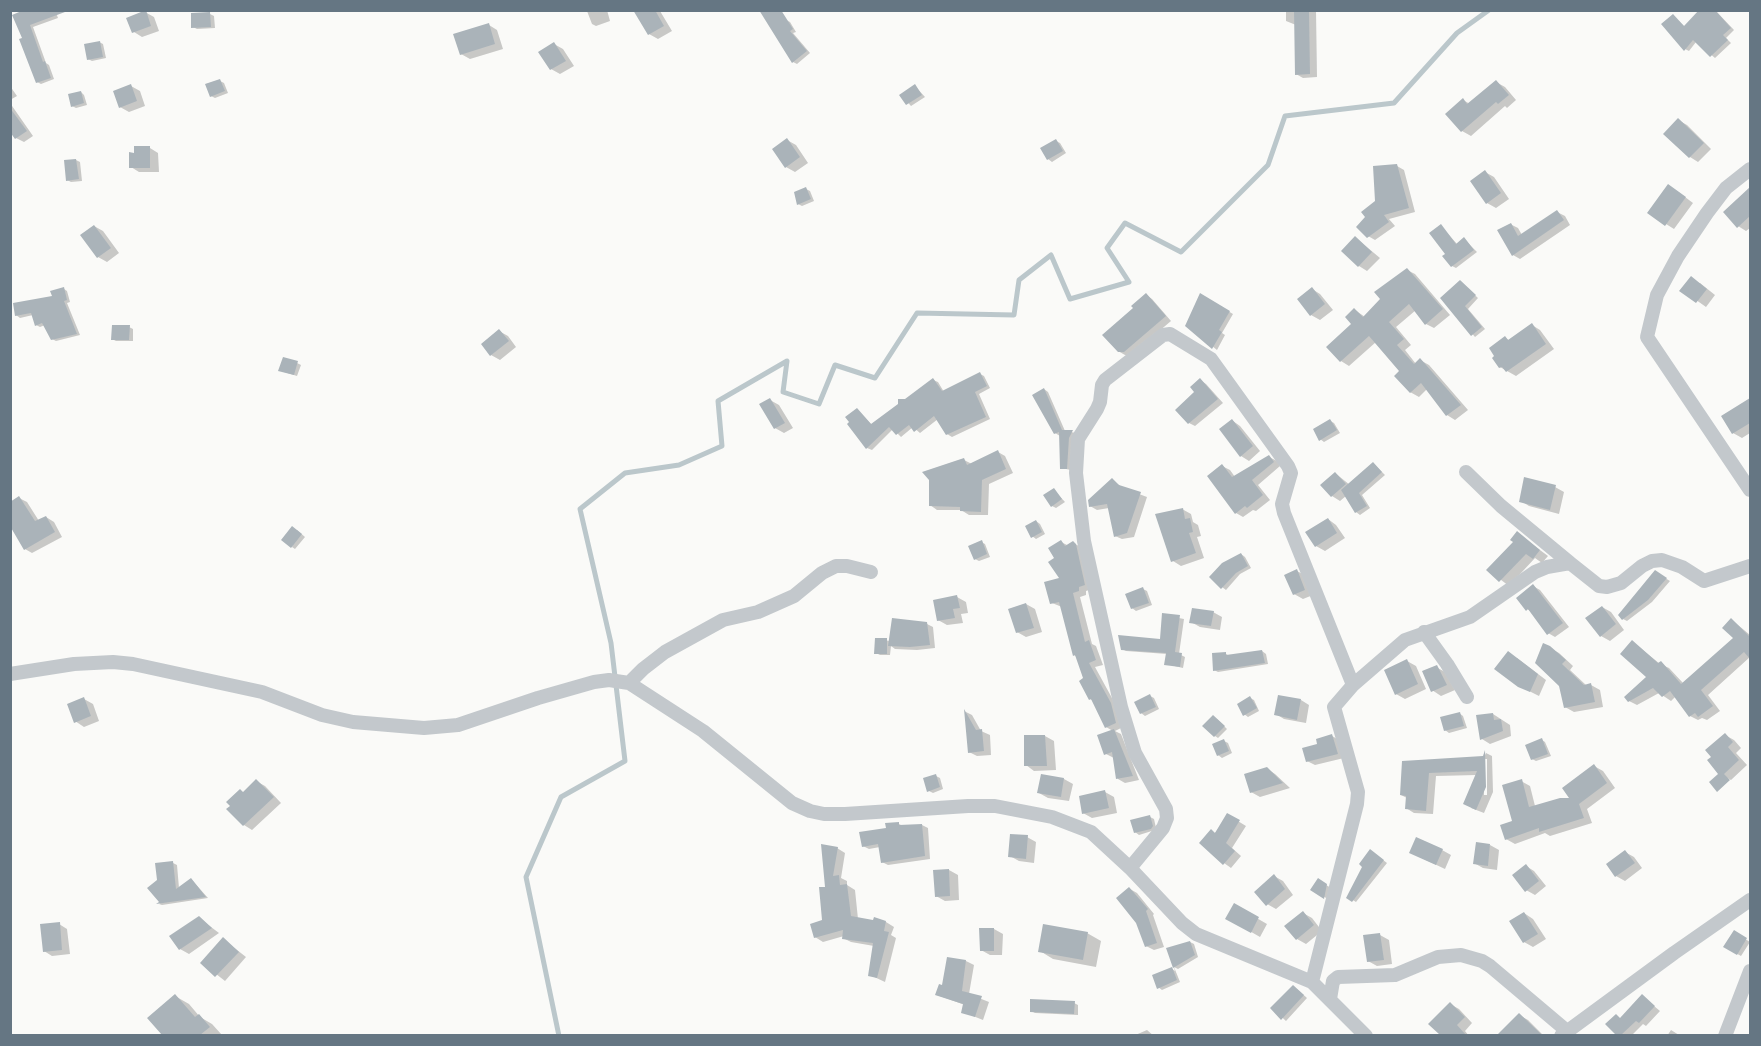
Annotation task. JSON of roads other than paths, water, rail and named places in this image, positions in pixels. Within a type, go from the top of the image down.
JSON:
[{"type":"street","points":[[1750,169],[1726,188],[1678,256],[1657,295],[1647,337],[1750,490]]},
{"type":"street","points":[[1130,868],[1163,828],[1167,818],[1166,809],[1135,753],[1120,707],[1084,542],[1076,473],[1078,439],[1097,409],[1105,380],[1163,335],[1170,334],[1211,359],[1292,473],[1282,504],[1284,513],[1353,685]]},
{"type":"street","points":[[1466,472],[1501,506],[1599,586],[1607,587],[1622,583],[1642,566],[1652,561],[1662,560],[1682,567],[1704,581],[1750,566]]},
{"type":"street","points":[[1312,982],[1357,804],[1358,792],[1334,707],[1353,685],[1405,640],[1470,617],[1535,572],[1547,567],[1570,563]]},
{"type":"street","points":[[629,683],[664,652],[723,620],[758,612],[794,596],[822,573],[836,566],[847,566],[871,572]]},
{"type":"street","points":[[1424,632],[1467,697]]},
{"type":"street","points":[[10,674],[74,664],[113,662],[133,664],[262,692],[322,715],[353,722],[424,728],[458,725],[594,682],[609,680],[629,683],[704,731],[792,803],[810,811],[845,814],[995,806],[1052,817],[1091,832],[1130,868],[1182,923],[1196,934],[1312,982],[1366,1035]]},
{"type":"street","points":[[1330,999],[1333,981],[1338,977],[1395,975],[1438,957],[1461,956],[1482,961],[1490,966],[1564,1033],[1674,952],[1750,900]]},
{"type":"street","points":[[1725,1035],[1750,971]]},
{"type":"waterway","points":[[559,1036],[526,877],[561,797],[625,761],[611,643],[580,509],[625,473],[679,465],[722,446],[718,401],[787,361],[783,392],[819,404],[835,365],[875,378],[917,313],[1014,315],[1019,280],[1051,255],[1070,299],[1129,282],[1107,248],[1125,223],[1181,252],[1268,165],[1285,116],[1394,103],[1457,33],[1489,10]]}]
